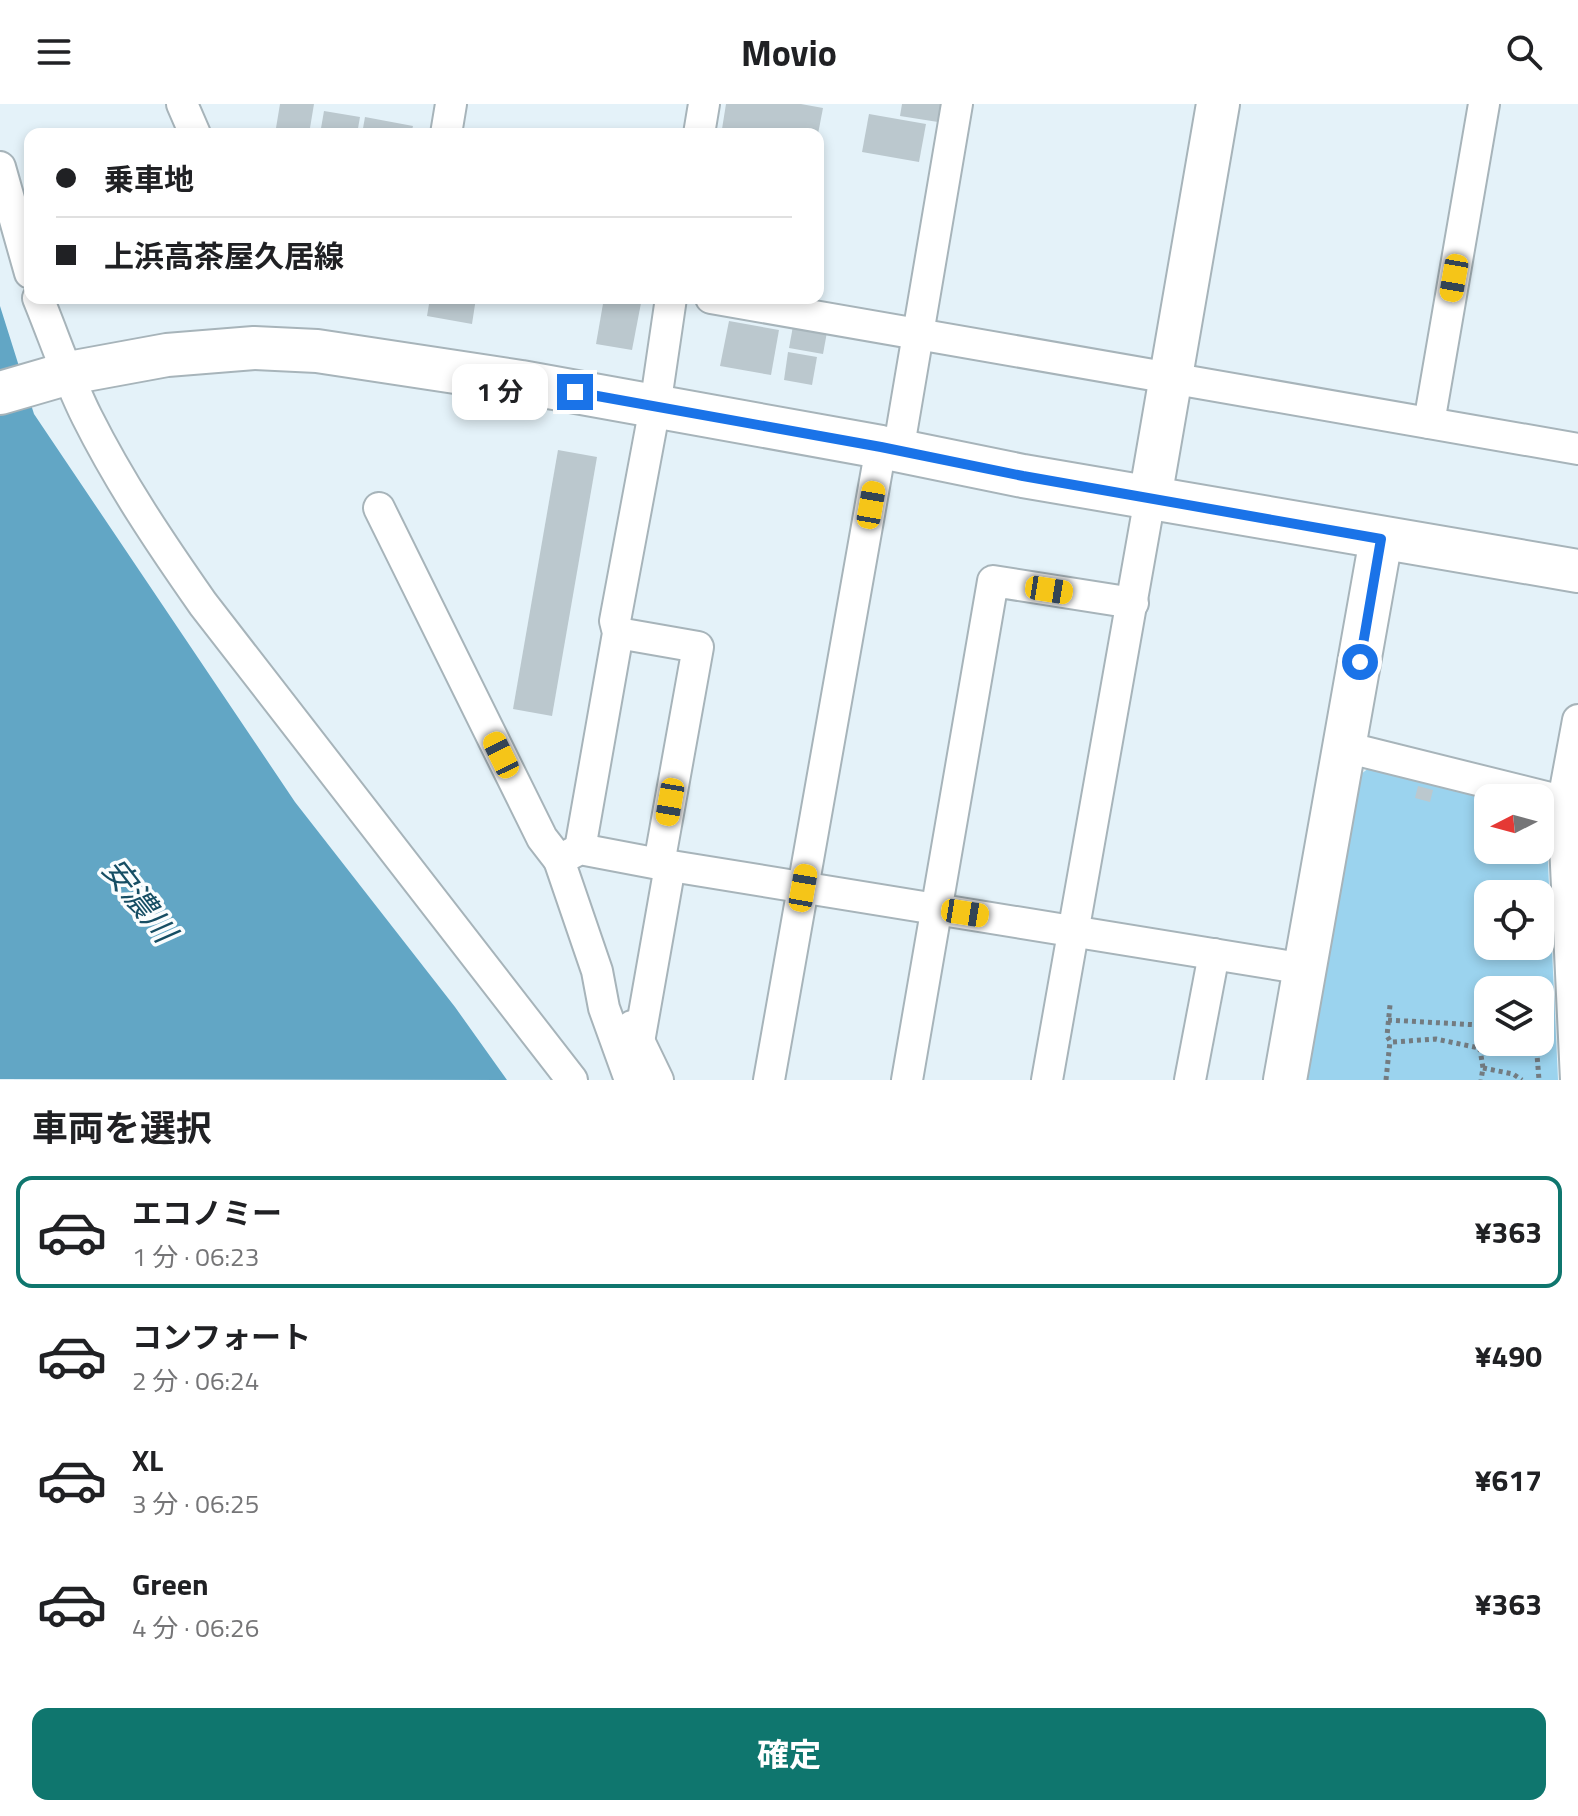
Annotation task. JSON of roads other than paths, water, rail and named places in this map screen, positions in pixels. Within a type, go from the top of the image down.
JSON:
[{"type":"main road","points":[[1150,498],[1218,104]]},
{"type":"main road","points":[[0,393],[69,373],[167,355],[254,348],[317,351],[507,380],[1150,498],[1578,571]]},
{"type":"main road","points":[[1285,1080],[1381,539]]},
{"type":"street","points":[[447,128],[451,104]]},
{"type":"street","points":[[700,128],[704,104]]},
{"type":"street","points":[[769,1080],[803,888],[889,449],[918,336],[957,104]]},
{"type":"street","points":[[1429,423],[1484,104]]},
{"type":"street","points":[[0,167],[24,252]]},
{"type":"street","points":[[40,304],[86,415],[123,483],[180,572],[572,1080]]},
{"type":"street","points":[[630,1080],[604,1008],[569,854],[618,633],[615,621],[655,407],[670,304]]},
{"type":"street","points":[[744,304],[1578,449]]},
{"type":"street","points":[[1047,1080],[1150,498]]},
{"type":"street","points":[[379,508],[542,838],[569,854],[665,865],[1305,969]]},
{"type":"street","points":[[907,1080],[993,581],[1133,603]]},
{"type":"street","points":[[618,633],[698,647],[639,1042]]},
{"type":"street","points":[[1576,1080],[1570,803],[1578,720]]},
{"type":"street","points":[[1345,747],[1570,803]]},
{"type":"street","points":[[1190,1080],[1214,954]]},
{"type":"street","points":[[597,971],[624,1007],[658,1080]]},
{"type":"water","name":"安濃川","points":[[0,306],[34,414],[295,802],[455,1007],[507,1080],[0,1079]]}]
